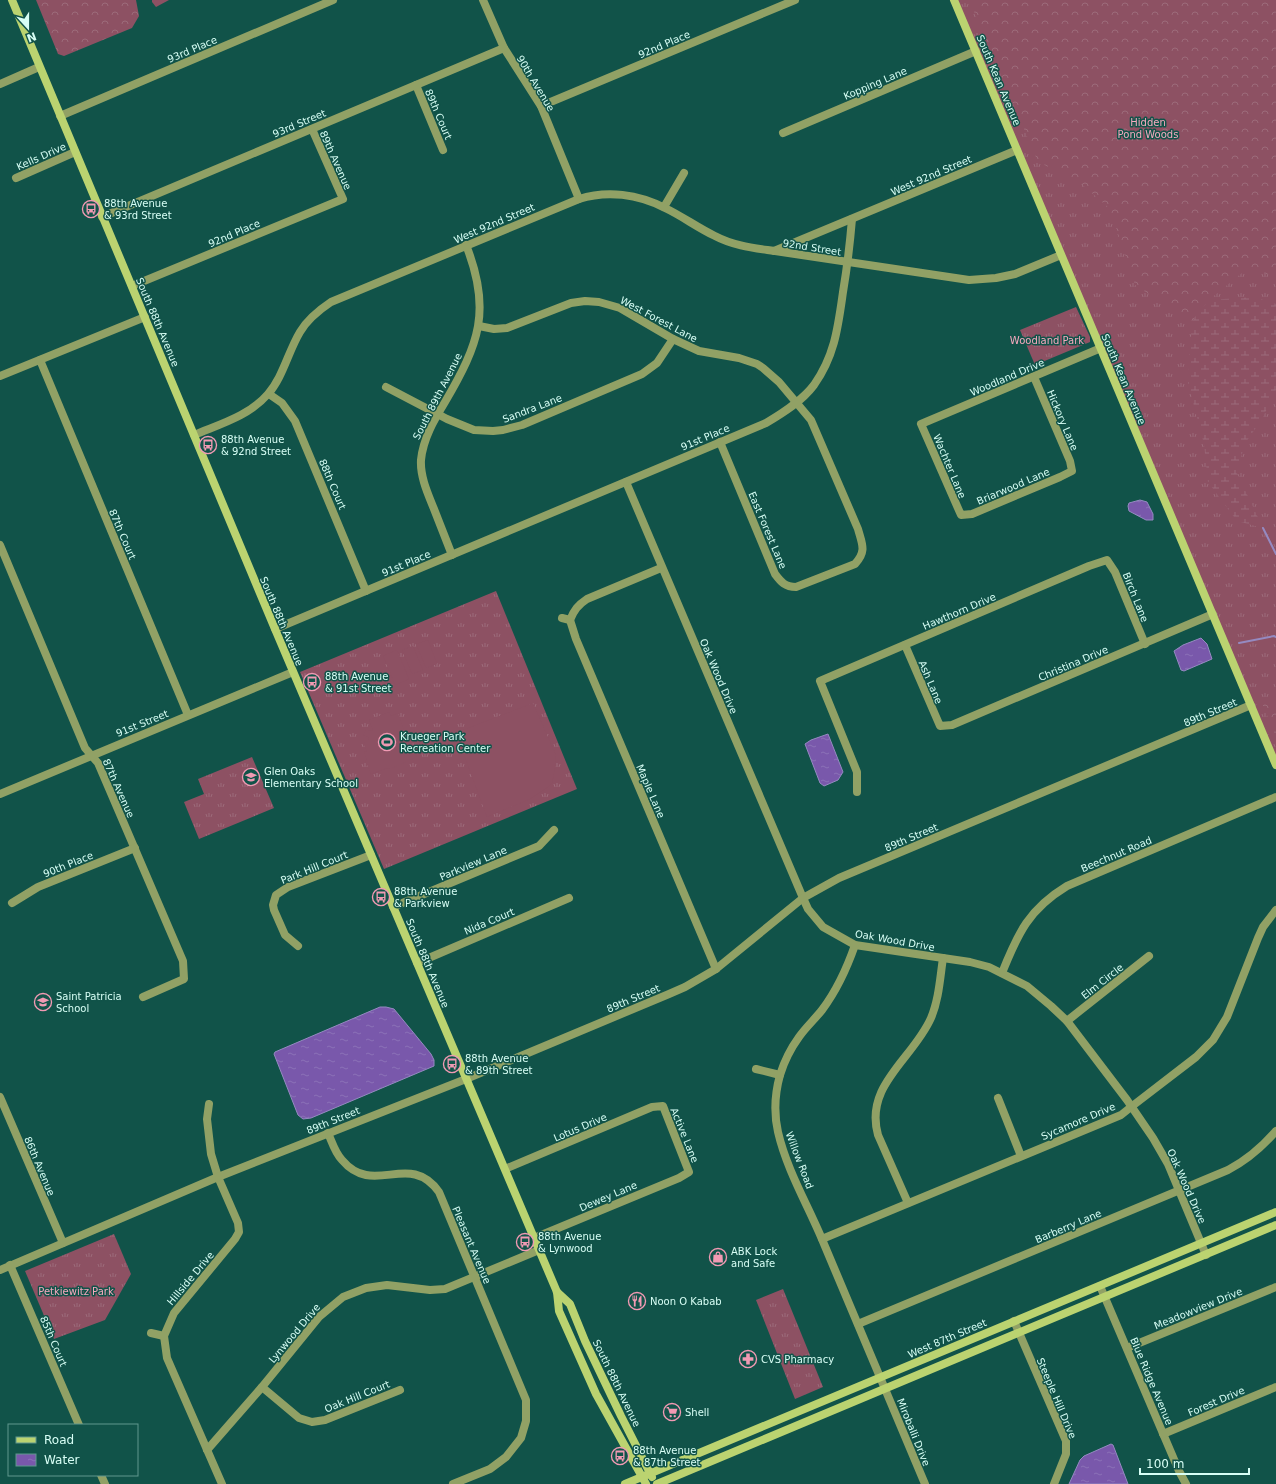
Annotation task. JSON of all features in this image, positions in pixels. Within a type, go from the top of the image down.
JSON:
[{"type":"street","name":"South 88th Avenue","points":[[12,0],[293,672],[557,1292],[559,1311],[596,1394],[644,1481]]},
{"type":"street","name":"93rd Place","points":[[60,116],[333,0]]},
{"type":"street","name":"90th Avenue","points":[[483,0],[504,48],[541,106],[579,199]]},
{"type":"street","name":"92nd Place","points":[[541,106],[794,0]]},
{"type":"street","name":"South Kean Avenue","points":[[954,0],[1276,765]]},
{"type":"street","name":"93rd Street","points":[[102,217],[504,48]]},
{"type":"street","name":"Kopping Lane","points":[[783,133],[976,51]]},
{"type":"street","points":[[0,84],[39,66]]},
{"type":"street","name":"89th Court","points":[[416,85],[443,150]]},
{"type":"street","name":"89th Avenue","points":[[312,129],[343,198]]},
{"type":"street","name":"West 92nd Street","points":[[194,435],[247,413],[269,394],[276,383],[300,330],[323,308],[339,299],[579,199],[590,196],[618,194],[638,197],[664,207],[715,237],[731,243],[774,251],[1017,150]]},
{"type":"street","name":"Kells Drive","points":[[16,178],[75,152]]},
{"type":"street","points":[[664,207],[684,173]]},
{"type":"street","name":"92nd Place","points":[[132,286],[343,198]]},
{"type":"street","points":[[852,219],[847,263],[969,280],[996,278],[1015,274],[1062,255]]},
{"type":"street","name":"South 89th Avenue","points":[[452,555],[425,485],[421,471],[421,461],[424,444],[438,414],[460,376],[471,351],[479,326],[479,286],[475,268],[466,245]]},
{"type":"street","name":"92nd Street","points":[[774,251],[847,263]]},
{"type":"street","name":"91st Place","points":[[275,629],[766,423],[780,415],[813,386],[829,358],[837,337],[847,263]]},
{"type":"street","name":"West Forest Lane","points":[[479,326],[494,329],[507,328],[571,303],[585,301],[609,304],[620,308],[673,339],[699,351],[739,358],[756,364],[766,370],[779,382],[811,420],[858,529]]},
{"type":"street","points":[[0,376],[145,317]]},
{"type":"street","name":"Sandra Lane","points":[[386,387],[464,427],[474,430],[493,431],[512,428],[642,374],[657,363],[673,339]]},
{"type":"street","name":"Woodland Drive","points":[[921,424],[1100,348]]},
{"type":"street","name":"87th Court","points":[[40,360],[188,715]]},
{"type":"street","name":"Hickory Lane","points":[[1034,377],[1070,461],[1072,471]]},
{"type":"street","name":"88th Court","points":[[269,394],[282,403],[295,421],[366,591]]},
{"type":"street","name":"Wachter Lane","points":[[921,424],[961,515]]},
{"type":"street","name":"East Forest Lane","points":[[720,442],[775,574],[783,585],[796,587],[855,564],[862,556],[863,548],[858,529]]},
{"type":"street","name":"Briarwood Lane","points":[[961,515],[972,514],[1072,471]]},
{"type":"street","name":"Oak Wood Drive","points":[[626,482],[661,568],[808,909],[824,927],[855,945],[970,962],[989,967],[1027,986],[1052,1006],[1067,1022],[1131,1107],[1159,1148],[1179,1190],[1206,1254]]},
{"type":"street","name":"87th Avenue","points":[[0,545],[85,748],[98,763],[183,961],[184,979],[143,997]]},
{"type":"street","name":"Birch Lane","points":[[1107,560],[1115,572],[1144,644]]},
{"type":"street","name":"Hawthorn Drive","points":[[858,792],[857,772],[820,682],[1089,566],[1107,560]]},
{"type":"street","points":[[562,618],[570,620],[578,604],[587,599],[661,568]]},
{"type":"street","name":"Christina Drive","points":[[940,726],[952,725],[960,722],[1212,614]]},
{"type":"street","name":"Maple Lane","points":[[570,620],[579,646],[716,969]]},
{"type":"street","name":"Ash Lane","points":[[905,645],[940,726]]},
{"type":"street","name":"91st Street","points":[[0,794],[293,672]]},
{"type":"street","name":"89th Street","points":[[0,1270],[218,1178],[466,1078],[685,987],[716,969],[803,898],[848,874],[1251,705]]},
{"type":"street","name":"Beechnut Road","points":[[1002,973],[1015,941],[1026,923],[1035,911],[1056,893],[1067,886],[1276,798]]},
{"type":"street","name":"Parkview Lane","points":[[393,907],[539,846],[554,830]]},
{"type":"street","name":"90th Place","points":[[12,903],[38,887],[134,848]]},
{"type":"street","name":"Park Hill Court","points":[[298,946],[286,935],[274,910],[274,900],[276,895],[288,887],[371,855]]},
{"type":"street","name":"Nida Court","points":[[417,963],[569,898]]},
{"type":"street","name":"Sycamore Drive","points":[[822,1239],[1121,1115],[1196,1058],[1213,1040],[1227,1017],[1263,927],[1276,910]]},
{"type":"street","name":"Willow Road","points":[[855,945],[850,960],[834,993],[822,1011],[798,1038],[787,1058],[780,1075],[776,1101],[776,1121],[778,1132],[794,1178],[822,1239],[885,1388]]},
{"type":"street","name":"Elm Circle","points":[[1067,1022],[1149,956]]},
{"type":"street","points":[[908,1203],[878,1135],[876,1127],[876,1108],[877,1102],[884,1087],[925,1029],[931,1018],[938,992],[943,958]]},
{"type":"street","points":[[756,1069],[780,1075]]},
{"type":"street","name":"86th Avenue","points":[[0,1097],[63,1243]]},
{"type":"street","points":[[998,1098],[1021,1156]]},
{"type":"street","points":[[209,1104],[207,1119],[209,1143],[218,1178]]},
{"type":"street","name":"Lotus Drive","points":[[505,1169],[652,1107],[663,1106]]},
{"type":"street","name":"Active Lane","points":[[663,1106],[689,1172]]},
{"type":"street","name":"Barberry Lane","points":[[858,1324],[1238,1164],[1259,1150],[1276,1132]]},
{"type":"street","name":"Pleasant Avenue","points":[[328,1133],[341,1160],[357,1173],[376,1177],[402,1173],[420,1175],[434,1185],[439,1192],[526,1400],[526,1421],[521,1438],[506,1457],[490,1469],[454,1484]]},
{"type":"street","name":"Dewey Lane","points":[[534,1238],[679,1178],[689,1172]]},
{"type":"street","name":"Hillside Drive","points":[[164,1336],[174,1313],[235,1239],[239,1232],[238,1223],[218,1178]]},
{"type":"street","name":"West 87th Street","points":[[625,1484],[644,1481],[651,1474],[1276,1212]]},
{"type":"street","points":[[656,1484],[1276,1225]]},
{"type":"street","name":"Lynwood Drive","points":[[207,1450],[262,1387],[319,1317],[343,1297],[362,1289],[386,1285],[437,1290],[453,1286],[539,1250]]},
{"type":"street","name":"85th Court","points":[[10,1265],[79,1424]]},
{"type":"street","name":"Blue Ridge Avenue","points":[[1100,1286],[1186,1484]]},
{"type":"street","name":"Meadowview Drive","points":[[1127,1348],[1276,1287]]},
{"type":"street","name":"South 88th Avenue","points":[[557,1292],[570,1304],[585,1341],[656,1484]]},
{"type":"street","name":"Steeple Hill Drive","points":[[1014,1321],[1066,1440],[1066,1454],[1054,1484]]},
{"type":"street","points":[[151,1333],[164,1336],[167,1358],[222,1484]]},
{"type":"street","name":"Oak Hill Court","points":[[262,1387],[299,1418],[312,1422],[325,1420],[400,1390]]},
{"type":"street","name":"Forest Drive","points":[[1163,1434],[1276,1387]]},
{"type":"street","name":"Miroballi Drive","points":[[885,1388],[924,1484]]},
{"type":"green space","points":[[36,0],[136,0],[139,16],[132,28],[64,56],[58,54]]},
{"type":"green space","points":[[152,0],[169,0],[156,7]]},
{"type":"green space","name":"Hidden Pond Woods","points":[[954,0],[1276,0],[1276,763]]},
{"type":"green space","points":[[969,0],[1276,0],[1276,277],[1248,268],[1209,300],[1192,321],[1135,285],[1110,209],[1078,181],[1038,162]]},
{"type":"green space","points":[[1254,297],[1276,304],[1276,390],[1262,419],[1246,442],[1236,471],[1263,528],[1237,521],[1208,482],[1204,444],[1188,383],[1192,321],[1209,300]]},
{"type":"green space","name":"Woodland Park","points":[[1076,307],[1090,337],[1090,342],[1035,365],[1020,330]]},
{"type":"green space","points":[[496,591],[577,789],[384,869],[300,672]]},
{"type":"green space","points":[[428,640],[437,664],[426,668],[416,644]]},
{"type":"green space","points":[[413,646],[423,670],[412,674],[402,650]]},
{"type":"green space","points":[[397,650],[409,679],[395,685],[383,656]]},
{"type":"green space","points":[[1276,701],[1276,737],[1262,703]]},
{"type":"green space","points":[[533,703],[555,753],[556,764],[552,783],[530,799],[487,817],[459,741],[463,730]]},
{"type":"green space","name":"Krueger Park Recreation Center","points":[[389,712],[391,716],[398,713],[409,744],[412,743],[417,757],[390,769],[387,768],[371,774],[365,760],[367,760],[364,752],[367,751],[363,743],[369,740],[368,737],[363,735],[366,729],[370,731],[373,730],[369,720]]},
{"type":"green space","points":[[252,757],[274,808],[199,839],[184,802],[204,794],[198,779]]},
{"type":"green space","name":"Petkiewitz Park","points":[[114,1234],[131,1274],[105,1320],[54,1339],[25,1271]]},
{"type":"green space","points":[[783,1289],[823,1387],[795,1399],[756,1300]]},
{"type":"water","points":[[1140,500],[1147,502],[1153,514],[1153,520],[1146,520],[1129,511],[1129,503]]},
{"type":"water","points":[[1201,638],[1207,644],[1212,659],[1184,671],[1181,670],[1174,651],[1183,645]]},
{"type":"water","points":[[828,734],[843,772],[838,780],[824,786],[820,783],[805,744],[811,740]]},
{"type":"water","points":[[380,1007],[394,1009],[431,1054],[434,1060],[434,1066],[311,1118],[303,1119],[298,1115],[274,1054],[275,1052]]},
{"type":"water","points":[[1111,1444],[1113,1445],[1128,1484],[1069,1484],[1080,1460],[1084,1456]]},
{"type":"waterway","points":[[1263,528],[1276,554]]},
{"type":"waterway","points":[[1239,643],[1274,636],[1276,637]]},
{"type":"place","name":"88th Avenue & 93rd Street","points":[[91,209]]},
{"type":"place","name":"88th Avenue & 92nd Street","points":[[208,445]]},
{"type":"place","name":"88th Avenue & 91st Street","points":[[312,682]]},
{"type":"place","name":"Krueger Park Recreation Center","points":[[387,742]]},
{"type":"place","name":"Glen Oaks Elementary School","points":[[251,777]]},
{"type":"place","name":"88th Avenue & Parkview","points":[[381,897]]},
{"type":"place","name":"Saint Patricia School","points":[[43,1002]]},
{"type":"place","name":"88th Avenue & 89th Street","points":[[452,1064]]},
{"type":"place","name":"88th Avenue & Lynwood","points":[[525,1242]]},
{"type":"place","name":"ABK Lock and Safe","points":[[718,1257]]},
{"type":"place","name":"Noon O Kabab","points":[[637,1301]]},
{"type":"place","name":"CVS Pharmacy","points":[[748,1359]]},
{"type":"place","name":"Shell","points":[[672,1412]]},
{"type":"place","name":"88th Avenue & 87th Street","points":[[620,1456]]}]
